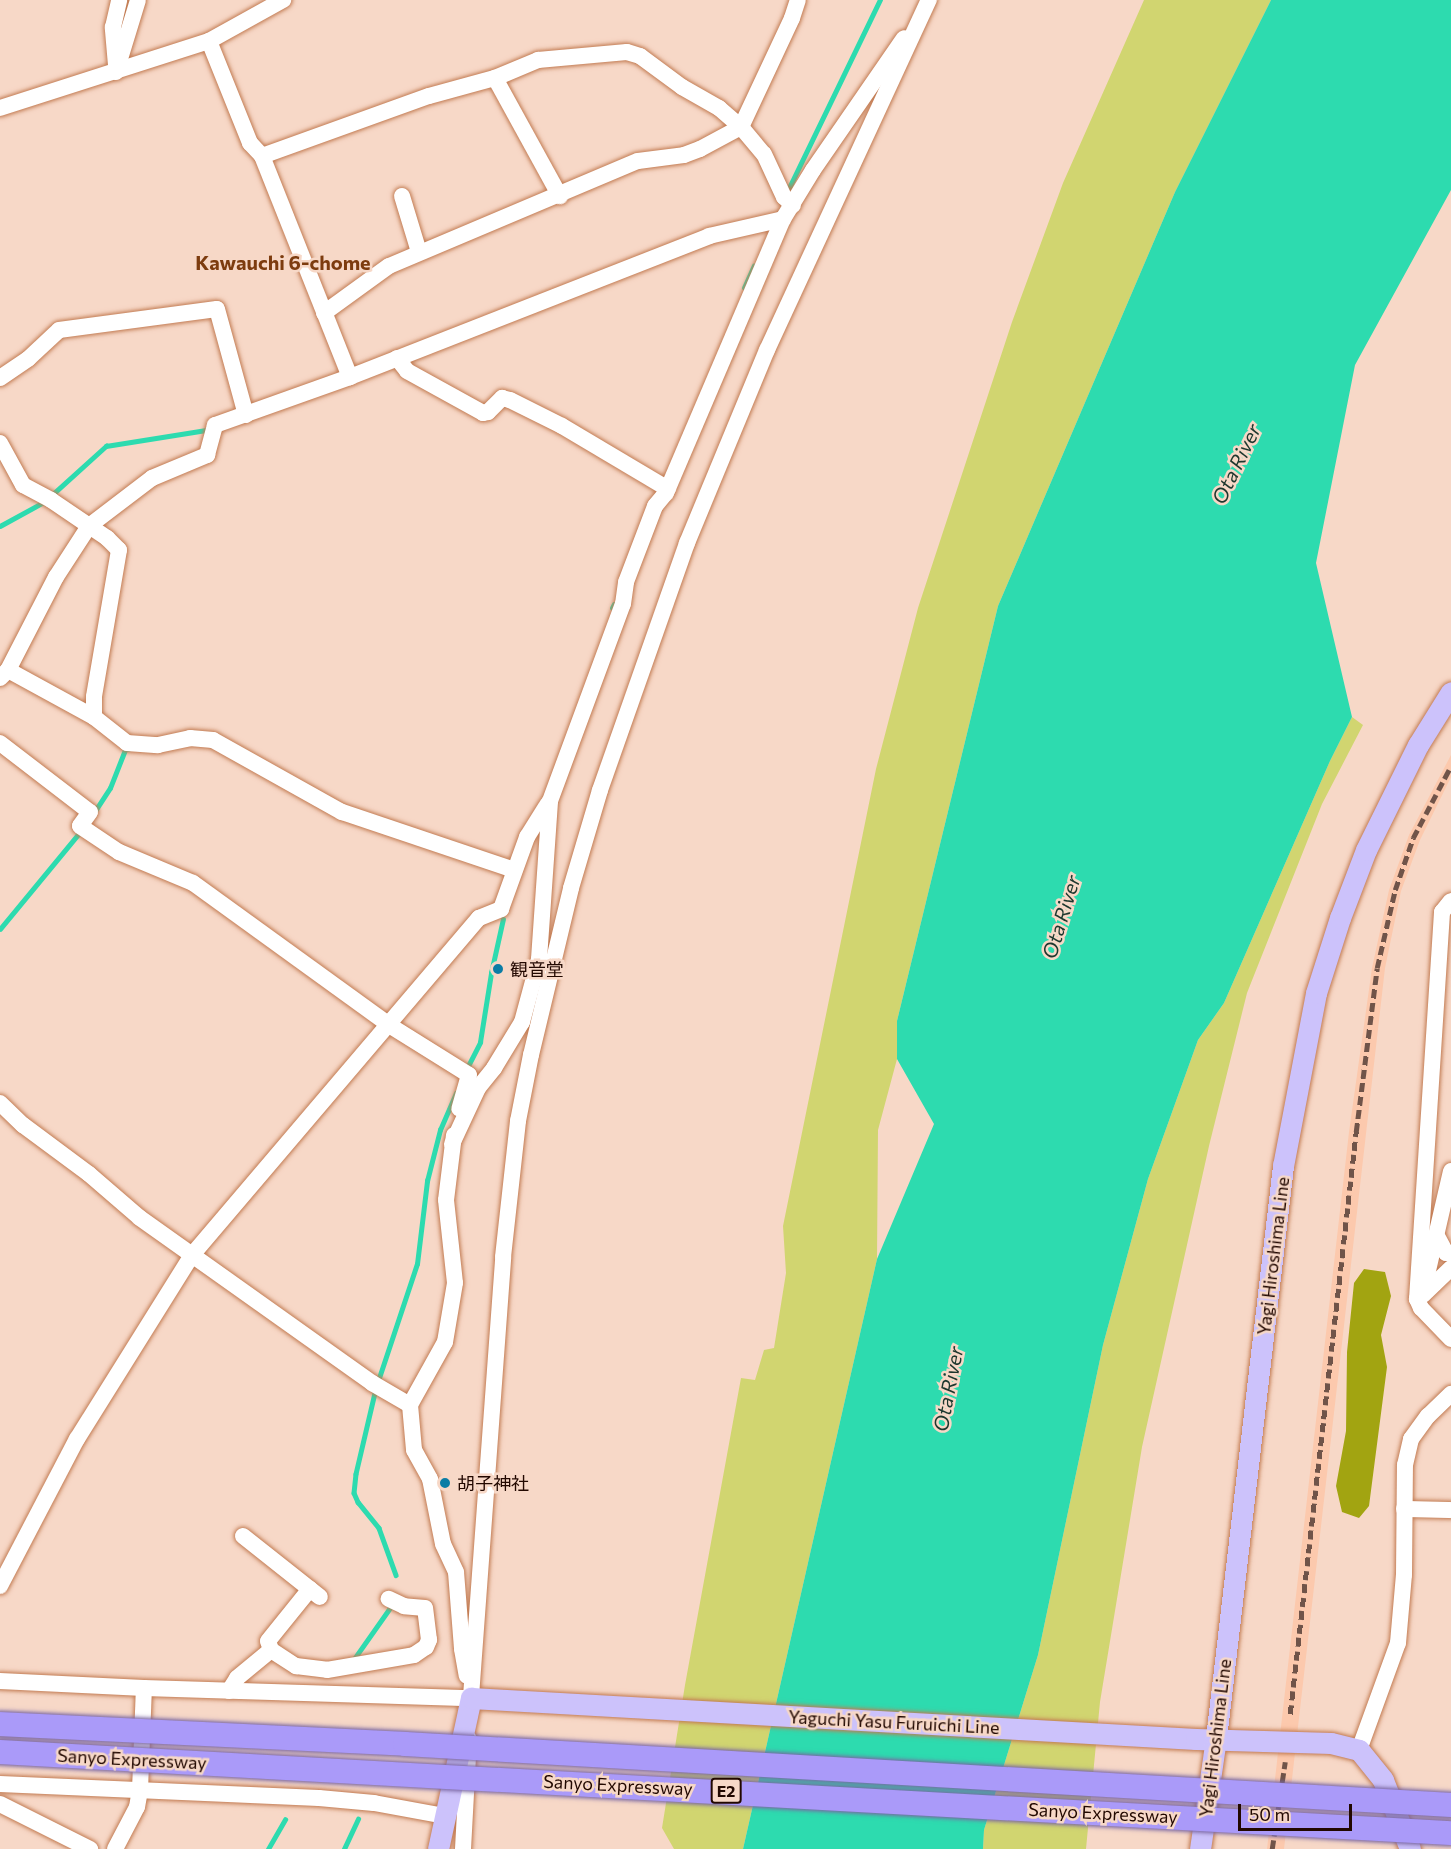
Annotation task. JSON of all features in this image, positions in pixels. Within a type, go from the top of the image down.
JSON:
[{"type":"highway","name":"Sanyo Expressway","points":[[0,1725],[417,1745],[1451,1805]]},
{"type":"highway","name":"Sanyo Expressway","points":[[0,1752],[1451,1833]]},
{"type":"main road","name":"Yagi Hiroshima Line","points":[[1200,1849],[1206,1738],[1283,1166],[1316,993],[1340,918],[1366,850],[1418,745],[1451,692]]},
{"type":"main road","name":"Yaguchi Yasu Furuichi Line","points":[[477,1699],[1331,1743],[1359,1750]]},
{"type":"main road","points":[[438,1849],[477,1699]]},
{"type":"main road","points":[[1359,1750],[1383,1780],[1410,1849]]},
{"type":"street","points":[[116,72],[113,27],[119,0]]},
{"type":"street","points":[[116,72],[138,0]]},
{"type":"street","points":[[324,313],[389,266],[419,252],[560,196],[638,161],[684,155],[700,149],[741,127],[792,18],[798,0]]},
{"type":"street","points":[[0,108],[209,41],[277,1]]},
{"type":"street","points":[[463,1849],[477,1699],[482,1532],[503,1257],[518,1121],[531,1055],[571,888],[600,790],[687,543],[767,350],[928,4]]},
{"type":"street","points":[[0,1586],[83,1429],[192,1255],[479,918],[501,909],[527,837],[550,801],[622,604],[626,582],[655,506],[668,489],[783,219],[813,170],[928,4]]},
{"type":"street","points":[[209,41],[250,143],[262,156],[350,376]]},
{"type":"street","points":[[262,156],[429,96],[495,78],[538,60],[627,51],[640,56],[682,87],[719,108],[741,127],[765,154],[784,197],[793,205]]},
{"type":"street","points":[[495,78],[560,196]]},
{"type":"street","points":[[402,196],[419,252]]},
{"type":"street","points":[[514,870],[342,812],[213,740],[190,738],[158,745],[127,743],[94,717],[4,674],[56,577],[89,526],[152,478],[207,455],[215,425],[350,376],[709,236],[783,219]]},
{"type":"street","points":[[0,378],[28,359],[59,330],[217,309],[246,415]]},
{"type":"street","points":[[397,358],[407,371],[483,413],[488,412],[502,398],[510,400],[562,426],[668,489]]},
{"type":"street","points":[[0,443],[23,485],[51,500],[107,538],[119,550],[94,698],[94,717]]},
{"type":"street","points":[[0,743],[90,812],[80,826],[119,852],[193,883],[389,1025],[469,1075],[457,1114],[446,1200],[455,1283],[445,1342],[410,1405],[414,1450],[430,1479],[443,1544],[456,1572],[462,1649],[477,1699]]},
{"type":"street","points":[[452,1144],[478,1088],[494,1068],[522,1022],[539,959],[550,801]]},
{"type":"street","points":[[1451,901],[1442,912],[1418,1299],[1421,1308],[1451,1339]]},
{"type":"street","points":[[0,1103],[23,1125],[89,1174],[140,1218],[362,1376],[410,1405]]},
{"type":"street","points":[[1418,1299],[1427,1275],[1451,1171]]},
{"type":"street","points":[[1437,1236],[1446,1253],[1451,1254]]},
{"type":"street","points":[[1418,1299],[1451,1268]]},
{"type":"street","points":[[1359,1750],[1398,1643],[1404,1575],[1405,1465],[1411,1439],[1428,1416],[1451,1395]]},
{"type":"street","points":[[1404,1509],[1451,1510]]},
{"type":"street","points":[[250,1536],[281,1557],[315,1593],[268,1641],[271,1650],[296,1666],[327,1670],[414,1655],[426,1647],[429,1640],[425,1608],[404,1606],[389,1599]]},
{"type":"street","points":[[229,1691],[237,1678],[271,1650]]},
{"type":"street","points":[[0,1681],[477,1699]]},
{"type":"street","points":[[115,1849],[137,1807],[140,1790],[144,1688]]},
{"type":"street","points":[[0,1784],[319,1798],[374,1803],[445,1816]]},
{"type":"street","points":[[0,1804],[90,1849]]},
{"type":"shaded area","points":[[1144,0],[1271,0],[1175,192],[998,606],[897,1021],[897,1059],[878,1130],[877,1259],[743,1849],[674,1849],[662,1828],[685,1685],[741,1378],[755,1380],[764,1350],[774,1348],[786,1273],[783,1226],[876,769],[918,608],[1012,322],[1063,183]]},
{"type":"shaded area","points":[[1352,717],[1363,725],[1322,804],[1247,993],[1209,1146],[1142,1447],[1100,1702],[1086,1849],[983,1849],[984,1830],[1038,1655],[1103,1345],[1148,1179],[1198,1040],[1224,1003],[1330,761]]},
{"type":"shaded area","points":[[1451,755],[1451,777],[1420,840],[1401,891],[1385,968],[1284,1849],[1267,1849],[1349,1132],[1372,968],[1389,890],[1409,835]]},
{"type":"shaded area","points":[[1364,1269],[1385,1272],[1391,1296],[1381,1335],[1387,1367],[1369,1506],[1359,1518],[1342,1512],[1336,1486],[1346,1431],[1347,1352],[1354,1283]]},
{"type":"water","name":"Ota River","points":[[1271,0],[1451,0],[1451,190],[1355,365],[1316,563],[1352,717],[1330,761],[1224,1003],[1198,1040],[1148,1179],[1103,1345],[1038,1655],[984,1830],[983,1849],[743,1849],[877,1259],[934,1124],[897,1059],[897,1021],[998,606],[1175,192]]},
{"type":"waterway","points":[[788,190],[880,0]]},
{"type":"waterway","points":[[744,288],[754,266]]},
{"type":"waterway","points":[[53,494],[106,446],[206,430]]},
{"type":"waterway","points":[[0,526],[42,503]]},
{"type":"waterway","points":[[612,608],[614,604]]},
{"type":"waterway","points":[[95,811],[110,788],[125,750],[129,750]]},
{"type":"waterway","points":[[0,929],[80,832]]},
{"type":"waterway","points":[[466,1070],[480,1042],[491,973],[503,919]]},
{"type":"waterway","points":[[378,1381],[417,1264],[427,1181],[440,1130],[456,1093]]},
{"type":"waterway","points":[[375,1393],[356,1474],[354,1493],[358,1502],[379,1528],[396,1575]]},
{"type":"waterway","points":[[354,1659],[392,1605]]},
{"type":"waterway","points":[[268,1849],[285,1819]]},
{"type":"waterway","points":[[344,1849],[358,1819]]},
{"type":"railway","points":[[1290,1714],[1356,1132],[1377,968],[1395,890],[1413,838],[1451,766]]},
{"type":"railway","points":[[1272,1849],[1285,1762]]},
{"type":"place","name":"観音堂","points":[[498,969]]},
{"type":"place","name":"胡子神社","points":[[445,1483]]},
{"type":"district","name":"Kawauchi 6-chome","points":[[283,262]]}]
